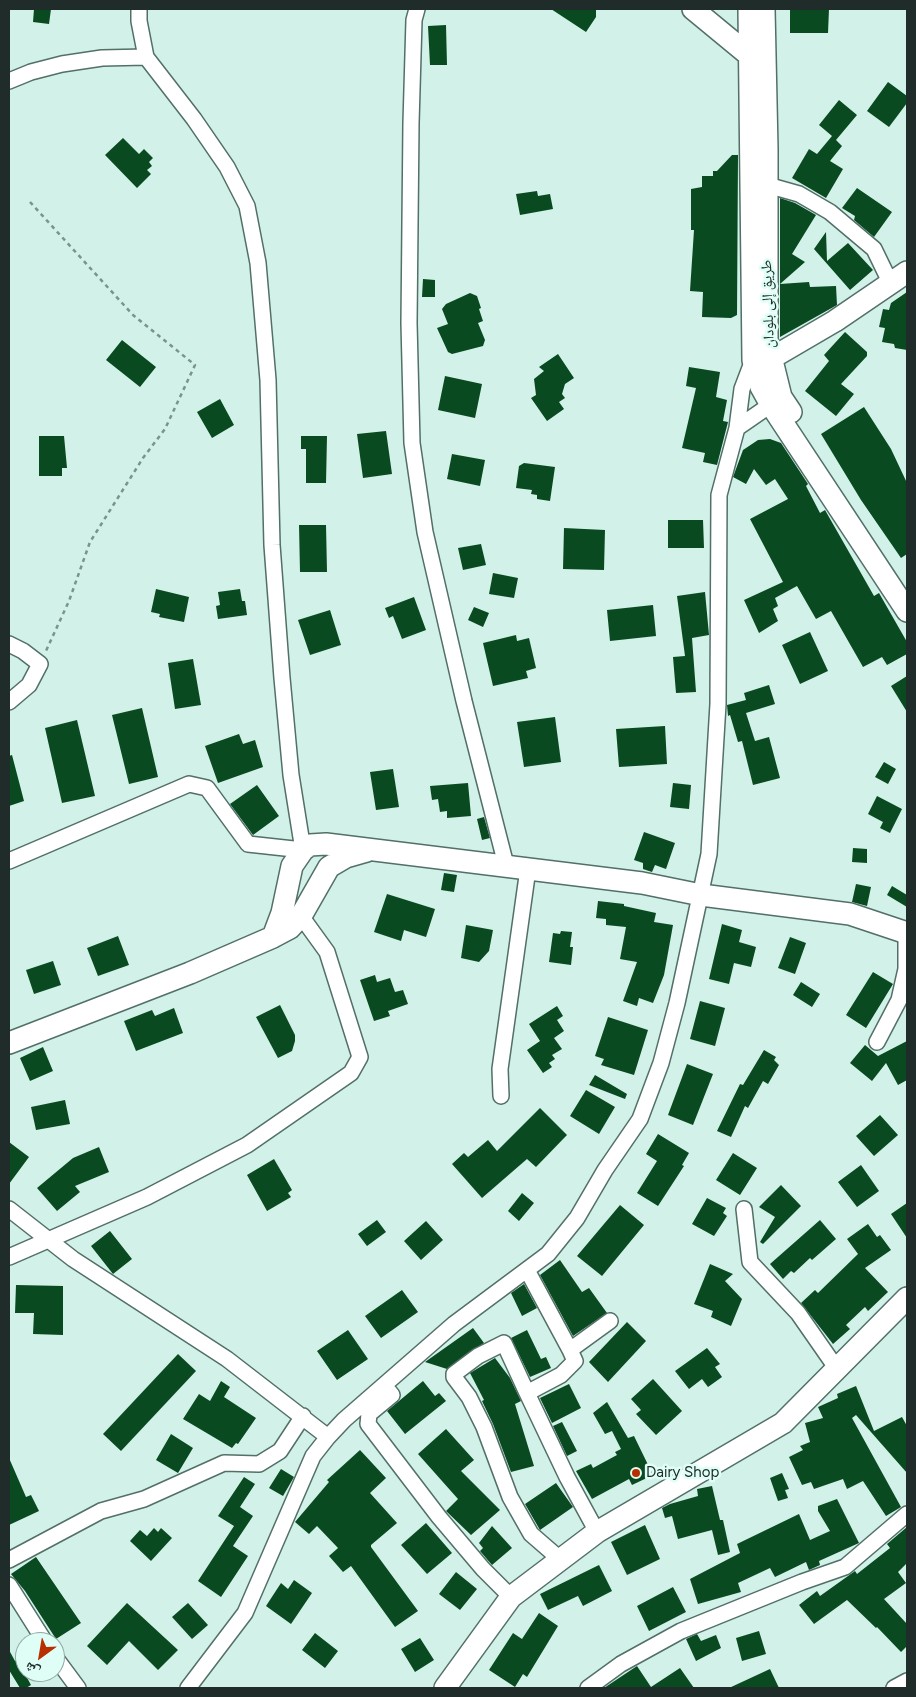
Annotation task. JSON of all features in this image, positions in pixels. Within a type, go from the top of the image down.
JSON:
[{"type":"main road","points":[[693,9],[750,56]]},
{"type":"main road","points":[[749,9],[762,360],[761,387],[776,401],[907,590]]},
{"type":"main road","name":"طريق إلى بلودان","points":[[762,360],[767,185],[764,9]]},
{"type":"main road","points":[[762,360],[835,321],[899,277]]},
{"type":"main road","points":[[776,401],[907,611]]},
{"type":"main road","points":[[273,937],[282,913],[292,866],[303,850],[310,846],[326,844],[642,883],[701,895],[850,914],[906,932]]},
{"type":"main road","points":[[9,1043],[190,973],[290,928],[301,916],[329,867],[346,858],[369,850]]},
{"type":"main road","points":[[445,1688],[511,1597],[597,1532],[783,1423],[907,1298]]},
{"type":"street","points":[[9,861],[189,784],[207,788],[248,844],[303,850],[291,775],[280,659],[272,546],[268,380],[259,273],[247,206],[228,167],[194,119],[146,58],[139,21],[139,9]]},
{"type":"street","points":[[417,9],[414,20],[410,123],[409,323],[412,443],[424,532],[464,701],[506,865]]},
{"type":"street","points":[[9,82],[31,72],[62,64],[102,58],[146,58]]},
{"type":"street","points":[[767,185],[799,194],[830,212],[874,249],[899,277]]},
{"type":"street","points":[[188,1688],[245,1613],[313,1456],[328,1437],[454,1324],[548,1254],[577,1218],[640,1119],[661,1063],[677,1003],[709,854],[718,704],[719,495],[737,428],[742,389],[762,360]]},
{"type":"street","points":[[737,428],[776,401]]},
{"type":"street","points":[[9,644],[23,651],[40,664],[29,685],[9,702]]},
{"type":"street","points":[[501,1096],[500,1069],[528,869]]},
{"type":"street","points":[[9,1257],[147,1197],[247,1145],[351,1073],[360,1057],[327,952],[301,916]]},
{"type":"street","points":[[876,1042],[899,1000],[906,969],[906,932]]},
{"type":"street","points":[[9,1209],[73,1259],[227,1359],[328,1437]]},
{"type":"street","points":[[744,1209],[750,1262],[798,1313],[837,1368]]},
{"type":"street","points":[[527,1270],[574,1361],[561,1375],[527,1393]]},
{"type":"street","points":[[570,1350],[610,1321]]},
{"type":"street","points":[[561,1560],[531,1534],[510,1497],[484,1427],[469,1397],[454,1378],[454,1374],[478,1356],[504,1342],[567,1478],[597,1532]]},
{"type":"street","points":[[384,1385],[392,1395],[370,1414],[368,1424],[439,1517],[483,1569],[511,1597]]},
{"type":"street","points":[[9,1560],[101,1511],[144,1499],[224,1463],[259,1464],[280,1451],[302,1416]]},
{"type":"street","points":[[588,1688],[621,1664],[681,1631],[802,1582],[845,1567],[907,1514]]},
{"type":"street","points":[[9,1586],[39,1632]]},
{"type":"street","points":[[65,1670],[78,1688]]},
{"type":"street","points":[[894,1688],[907,1681]]},
{"type":"path","points":[[30,202],[133,315],[195,365],[165,429],[143,458],[90,542],[69,601],[40,664]]},
{"type":"building","points":[[34,9],[51,9],[49,24],[33,22]]},
{"type":"building","points":[[551,9],[596,9],[596,17],[586,32]]},
{"type":"building","points":[[790,9],[829,9],[828,33],[790,33]]},
{"type":"building","points":[[446,25],[447,65],[430,65],[428,26]]},
{"type":"building","points":[[888,82],[907,96],[907,103],[889,127],[867,111]]},
{"type":"building","points":[[839,100],[857,115],[836,140],[842,146],[830,161],[843,169],[826,198],[792,178],[809,149],[817,154],[832,136],[819,125]]},
{"type":"building","points":[[123,138],[139,154],[144,149],[153,158],[149,162],[152,166],[147,170],[151,174],[137,188],[105,155]]},
{"type":"building","points":[[732,155],[738,155],[737,315],[731,318],[702,317],[703,292],[690,291],[694,230],[691,230],[691,189],[702,187],[702,176],[713,176],[713,171],[717,171]]},
{"type":"building","points":[[857,188],[892,212],[874,237],[854,220],[855,216],[842,208]]},
{"type":"building","points":[[537,191],[538,196],[550,194],[553,209],[520,215],[516,194]]},
{"type":"building","points":[[780,198],[795,203],[816,215],[792,254],[805,262],[780,284]]},
{"type":"building","points":[[826,232],[827,261],[848,243],[873,270],[850,290],[814,249]]},
{"type":"building","points":[[423,279],[435,280],[435,297],[422,297]]},
{"type":"building","points":[[809,282],[810,287],[836,286],[837,305],[780,337],[780,284]]},
{"type":"building","points":[[907,292],[907,350],[895,348],[894,344],[882,342],[885,328],[879,327],[883,309],[889,310],[891,303]]},
{"type":"building","points":[[470,293],[477,296],[481,308],[479,309],[483,321],[478,323],[485,340],[483,346],[452,354],[448,352],[437,328],[448,324],[442,309],[446,304]]},
{"type":"building","points":[[845,332],[867,352],[867,356],[841,384],[854,394],[836,416],[805,391],[829,361],[824,355]]},
{"type":"building","points":[[122,340],[156,367],[140,387],[106,360]]},
{"type":"building","points":[[558,354],[574,378],[565,384],[562,394],[565,398],[559,402],[564,409],[547,421],[531,398],[536,395],[534,379],[544,371],[539,367]]},
{"type":"building","points":[[689,367],[720,372],[716,397],[727,400],[723,421],[728,422],[717,465],[703,462],[705,453],[682,448],[696,388],[686,386]]},
{"type":"building","points":[[445,376],[482,384],[475,418],[438,410]]},
{"type":"building","points":[[220,399],[234,425],[212,438],[197,412]]},
{"type":"building","points":[[864,407],[891,449],[907,483],[907,554],[901,558],[861,500],[821,434]]},
{"type":"building","points":[[386,431],[392,474],[363,478],[357,434]]},
{"type":"building","points":[[39,436],[64,436],[67,468],[62,468],[62,476],[39,476]]},
{"type":"building","points":[[301,436],[327,436],[326,483],[306,483],[306,449],[301,449]]},
{"type":"building","points":[[770,439],[781,443],[808,484],[806,486],[820,513],[825,510],[874,596],[879,593],[907,642],[907,654],[887,665],[882,657],[863,667],[831,611],[816,619],[797,586],[775,598],[778,606],[773,609],[778,621],[759,633],[744,600],[783,582],[750,519],[788,499],[775,479],[766,485],[754,469],[746,484],[733,477],[743,450],[758,440]]},
{"type":"building","points":[[452,454],[485,460],[480,486],[447,479]]},
{"type":"building","points":[[524,463],[555,467],[550,501],[537,499],[537,495],[531,494],[532,490],[516,488],[519,466]]},
{"type":"building","points":[[668,520],[703,520],[704,548],[668,548]]},
{"type":"building","points":[[299,525],[326,525],[327,572],[300,572]]},
{"type":"building","points":[[564,528],[605,530],[604,570],[563,569]]},
{"type":"building","points":[[481,544],[486,565],[463,570],[458,548]]},
{"type":"building","points":[[493,573],[518,578],[514,598],[489,594]]},
{"type":"building","points":[[156,589],[189,597],[184,622],[159,617],[160,614],[151,612]]},
{"type":"building","points":[[240,589],[242,601],[245,601],[247,615],[218,619],[216,606],[220,605],[218,592]]},
{"type":"building","points":[[705,592],[709,635],[692,638],[696,692],[676,693],[673,657],[685,656],[677,596]]},
{"type":"building","points":[[414,597],[426,630],[402,639],[393,616],[389,618],[385,608]]},
{"type":"building","points":[[653,605],[656,636],[610,641],[607,610]]},
{"type":"building","points":[[474,607],[489,613],[483,627],[468,620]]},
{"type":"building","points":[[330,610],[341,645],[310,655],[298,620]]},
{"type":"building","points":[[810,632],[828,671],[800,684],[782,645]]},
{"type":"building","points":[[516,635],[517,641],[529,638],[536,668],[526,671],[528,678],[493,686],[483,643]]},
{"type":"building","points":[[193,659],[201,705],[175,709],[168,663]]},
{"type":"building","points":[[907,676],[907,712],[891,686]]},
{"type":"building","points":[[769,685],[775,704],[746,713],[755,741],[769,737],[780,778],[753,785],[742,741],[738,742],[730,715],[728,716],[727,705],[746,700],[744,693]]},
{"type":"building","points":[[142,708],[158,777],[129,784],[112,715]]},
{"type":"building","points":[[555,717],[561,762],[524,767],[517,722]]},
{"type":"building","points":[[77,720],[95,796],[62,803],[45,728]]},
{"type":"building","points":[[665,726],[667,764],[619,767],[616,729]]},
{"type":"building","points":[[239,734],[243,744],[255,740],[263,767],[218,783],[205,746]]},
{"type":"building","points":[[12,755],[24,801],[9,806],[9,756]]},
{"type":"building","points":[[884,762],[896,769],[888,784],[875,777]]},
{"type":"building","points":[[393,769],[399,807],[376,810],[370,772]]},
{"type":"building","points":[[468,783],[471,816],[447,818],[447,811],[440,812],[438,799],[432,800],[430,786]]},
{"type":"building","points":[[673,783],[691,785],[689,809],[670,807]]},
{"type":"building","points":[[257,785],[279,816],[253,835],[230,804]]},
{"type":"building","points":[[877,796],[902,809],[890,833],[880,828],[883,822],[868,814]]},
{"type":"building","points":[[484,817],[490,838],[482,840],[477,819]]},
{"type":"building","points":[[644,832],[675,843],[666,869],[655,865],[652,872],[643,869],[643,863],[634,860]]},
{"type":"building","points":[[853,848],[867,849],[867,863],[852,862]]},
{"type":"building","points":[[444,873],[457,875],[454,892],[441,890]]},
{"type":"building","points":[[856,884],[871,887],[867,906],[852,902]]},
{"type":"building","points":[[892,886],[907,895],[907,907],[887,895]]},
{"type":"building","points":[[387,894],[435,909],[426,937],[404,930],[401,941],[374,932]]},
{"type":"building","points":[[598,901],[624,904],[624,906],[656,913],[654,922],[673,925],[664,975],[653,1003],[639,998],[637,1006],[623,1001],[637,962],[620,959],[626,927],[606,925],[606,919],[596,918]]},
{"type":"building","points":[[722,924],[742,930],[739,942],[756,947],[751,967],[734,963],[729,984],[709,979]]},
{"type":"building","points":[[466,925],[493,930],[489,951],[479,962],[461,958]]},
{"type":"building","points":[[561,931],[572,932],[570,947],[573,947],[571,965],[549,962],[553,933],[560,934]]},
{"type":"building","points":[[118,936],[129,965],[98,976],[87,948]]},
{"type":"building","points":[[790,937],[806,943],[795,974],[778,968]]},
{"type":"building","points":[[53,961],[61,985],[34,994],[26,970]]},
{"type":"building","points":[[873,972],[893,984],[866,1028],[846,1015]]},
{"type":"building","points":[[375,975],[377,982],[390,978],[395,992],[403,990],[408,1004],[388,1011],[390,1016],[374,1021],[360,980]]},
{"type":"building","points":[[801,982],[820,994],[812,1007],[793,995]]},
{"type":"building","points":[[700,1001],[725,1008],[715,1046],[690,1039]]},
{"type":"building","points":[[280,1005],[295,1035],[295,1041],[292,1051],[278,1058],[256,1017]]},
{"type":"building","points":[[557,1006],[563,1016],[557,1020],[564,1031],[554,1038],[562,1049],[552,1055],[555,1059],[549,1063],[552,1067],[543,1073],[527,1050],[540,1041],[529,1024]]},
{"type":"building","points":[[174,1008],[183,1033],[136,1051],[124,1021],[152,1010],[155,1016]]},
{"type":"building","points":[[608,1017],[648,1030],[634,1075],[601,1065],[604,1059],[595,1056]]},
{"type":"building","points":[[907,1041],[907,1080],[898,1085],[886,1063],[872,1081],[850,1063],[865,1045],[878,1056]]},
{"type":"building","points":[[43,1047],[53,1071],[30,1081],[20,1058]]},
{"type":"building","points":[[764,1050],[776,1057],[774,1060],[779,1065],[768,1084],[763,1081],[748,1108],[745,1106],[731,1137],[717,1131],[740,1084],[743,1085]]},
{"type":"building","points":[[687,1064],[713,1074],[693,1125],[668,1115]]},
{"type":"building","points":[[595,1075],[627,1094],[625,1099],[589,1085]]},
{"type":"building","points":[[586,1090],[615,1107],[599,1134],[570,1116]]},
{"type":"building","points":[[65,1100],[70,1124],[36,1130],[31,1107]]},
{"type":"building","points":[[540,1108],[567,1135],[536,1167],[527,1159],[482,1198],[452,1164],[464,1153],[468,1157],[488,1140],[497,1151]]},
{"type":"building","points":[[880,1115],[898,1135],[874,1156],[856,1136]]},
{"type":"building","points":[[658,1134],[689,1153],[682,1165],[684,1166],[658,1206],[637,1193],[657,1161],[646,1154]]},
{"type":"building","points":[[9,1142],[29,1157],[9,1184]]},
{"type":"building","points":[[99,1147],[109,1172],[75,1186],[80,1192],[57,1211],[37,1188],[73,1158]]},
{"type":"building","points":[[733,1153],[757,1168],[740,1195],[716,1180]]},
{"type":"building","points":[[274,1159],[292,1190],[288,1193],[291,1197],[267,1211],[247,1175]]},
{"type":"building","points":[[861,1165],[879,1191],[857,1207],[838,1182]]},
{"type":"building","points":[[781,1185],[801,1206],[763,1244],[760,1242],[775,1217],[759,1207]]},
{"type":"building","points":[[522,1193],[534,1203],[519,1221],[508,1211]]},
{"type":"building","points":[[707,1198],[726,1208],[723,1213],[727,1216],[714,1236],[692,1224]]},
{"type":"building","points":[[907,1203],[907,1238],[891,1214]]},
{"type":"building","points":[[620,1205],[644,1225],[602,1276],[577,1256]]},
{"type":"building","points":[[377,1220],[386,1232],[367,1246],[358,1234]]},
{"type":"building","points":[[820,1220],[836,1239],[812,1260],[810,1258],[794,1273],[791,1271],[783,1279],[770,1264]]},
{"type":"building","points":[[426,1221],[443,1240],[421,1260],[404,1241]]},
{"type":"building","points":[[868,1224],[877,1237],[880,1235],[891,1250],[865,1268],[888,1292],[868,1311],[865,1307],[846,1325],[850,1329],[833,1344],[801,1303],[815,1290],[818,1293],[858,1254],[847,1239]]},
{"type":"building","points":[[110,1231],[132,1259],[113,1274],[91,1246]]},
{"type":"building","points":[[560,1260],[582,1292],[589,1288],[607,1313],[573,1336],[540,1275]]},
{"type":"building","points":[[710,1264],[733,1274],[725,1281],[742,1299],[731,1326],[711,1317],[713,1311],[694,1304]]},
{"type":"building","points":[[524,1284],[537,1308],[522,1316],[511,1293]]},
{"type":"building","points":[[16,1285],[63,1286],[63,1335],[33,1334],[34,1313],[15,1313]]},
{"type":"building","points":[[402,1290],[418,1312],[381,1338],[365,1316]]},
{"type":"building","points":[[627,1322],[646,1341],[608,1382],[589,1362]]},
{"type":"building","points":[[473,1328],[484,1343],[447,1369],[425,1362]]},
{"type":"building","points":[[348,1330],[368,1359],[337,1380],[317,1351]]},
{"type":"building","points":[[527,1330],[541,1359],[546,1357],[551,1368],[530,1377],[511,1338]]},
{"type":"building","points":[[707,1348],[720,1364],[715,1367],[722,1377],[708,1387],[702,1379],[689,1389],[675,1371]]},
{"type":"building","points":[[178,1354],[196,1371],[121,1451],[103,1434]]},
{"type":"building","points":[[495,1358],[510,1378],[521,1401],[515,1404],[534,1466],[511,1472],[482,1401],[484,1400],[470,1373]]},
{"type":"building","points":[[653,1379],[682,1411],[656,1435],[636,1414],[641,1410],[631,1399]]},
{"type":"building","points":[[221,1381],[230,1387],[224,1397],[256,1418],[238,1444],[236,1443],[232,1448],[183,1419],[199,1394],[210,1401]]},
{"type":"building","points":[[423,1381],[435,1396],[439,1393],[446,1401],[405,1434],[387,1411]]},
{"type":"building","points":[[569,1384],[581,1408],[552,1423],[540,1398]]},
{"type":"building","points":[[856,1386],[874,1431],[902,1417],[907,1426],[907,1473],[856,1415],[852,1418],[901,1507],[886,1516],[863,1481],[847,1489],[843,1479],[814,1489],[811,1482],[802,1485],[789,1457],[803,1450],[800,1446],[810,1442],[805,1423],[823,1418],[818,1407],[838,1398],[837,1394]]},
{"type":"building","points":[[607,1402],[628,1438],[634,1436],[653,1475],[632,1485],[629,1479],[592,1499],[576,1471],[591,1464],[593,1468],[617,1455],[615,1452],[621,1449],[612,1431],[605,1434],[593,1413]]},
{"type":"building","points":[[562,1422],[577,1451],[567,1456],[553,1426]]},
{"type":"building","points":[[446,1429],[474,1460],[461,1471],[500,1510],[471,1535],[446,1511],[458,1499],[418,1454]]},
{"type":"building","points":[[171,1434],[193,1448],[178,1473],[156,1460]]},
{"type":"building","points":[[360,1450],[386,1478],[370,1493],[397,1523],[371,1547],[418,1611],[395,1627],[351,1566],[343,1572],[329,1556],[338,1548],[317,1526],[309,1534],[295,1522],[329,1482],[327,1480]]},
{"type":"building","points":[[9,1458],[26,1497],[31,1495],[39,1511],[9,1525]]},
{"type":"building","points":[[281,1469],[294,1477],[283,1496],[269,1488]]},
{"type":"building","points":[[782,1473],[789,1489],[785,1490],[788,1498],[778,1501],[770,1478]]},
{"type":"building","points":[[244,1477],[255,1484],[240,1507],[253,1516],[233,1546],[248,1556],[221,1597],[198,1581],[234,1526],[218,1516]]},
{"type":"building","points":[[556,1483],[573,1507],[540,1530],[525,1504]]},
{"type":"building","points":[[712,1486],[720,1520],[723,1520],[730,1552],[718,1555],[712,1530],[678,1539],[672,1516],[665,1518],[662,1508],[698,1496],[697,1489]]},
{"type":"building","points":[[837,1499],[859,1543],[819,1561],[820,1565],[809,1570],[806,1562],[775,1577],[770,1568],[738,1583],[741,1592],[698,1604],[690,1579],[740,1553],[737,1544],[799,1514],[810,1540],[830,1531],[818,1511],[818,1506]]},
{"type":"building","points":[[426,1523],[452,1553],[427,1574],[401,1545]]},
{"type":"building","points":[[645,1525],[660,1559],[627,1575],[611,1542]]},
{"type":"building","points":[[492,1526],[512,1548],[492,1565],[480,1551],[483,1548],[479,1543]]},
{"type":"building","points":[[907,1527],[907,1563],[898,1572],[906,1583],[884,1599],[907,1624],[907,1646],[901,1652],[847,1600],[814,1624],[799,1605],[817,1591],[820,1596],[855,1571],[857,1574],[890,1548],[887,1544]]},
{"type":"building","points":[[154,1528],[158,1532],[161,1528],[172,1538],[151,1561],[130,1541],[140,1530],[147,1536]]},
{"type":"building","points":[[36,1557],[81,1623],[65,1633],[51,1632],[25,1591],[11,1574]]},
{"type":"building","points":[[599,1565],[612,1591],[583,1606],[578,1596],[548,1610],[540,1594]]},
{"type":"building","points":[[456,1572],[477,1589],[460,1610],[439,1594]]},
{"type":"building","points":[[294,1580],[312,1593],[291,1624],[266,1606],[281,1583],[288,1589]]},
{"type":"building","points":[[673,1587],[686,1612],[649,1631],[637,1606]]},
{"type":"building","points":[[127,1603],[178,1650],[158,1670],[129,1641],[107,1665],[87,1646]]},
{"type":"building","points":[[188,1603],[208,1625],[192,1639],[172,1617]]},
{"type":"building","points":[[539,1613],[558,1626],[527,1677],[523,1674],[515,1687],[489,1670],[513,1633],[522,1639]]},
{"type":"building","points":[[759,1631],[766,1654],[742,1661],[736,1638]]},
{"type":"building","points":[[315,1633],[338,1651],[325,1668],[302,1650]]},
{"type":"building","points":[[697,1634],[701,1641],[716,1635],[721,1648],[696,1661],[686,1639]]},
{"type":"building","points":[[420,1638],[434,1660],[415,1672],[401,1649]]},
{"type":"building","points":[[9,1650],[15,1661],[15,1680],[9,1670]]},
{"type":"building","points":[[637,1666],[651,1687],[680,1668],[694,1688],[604,1688]]},
{"type":"building","points":[[770,1669],[779,1688],[729,1688]]},
{"type":"building","points":[[16,1682],[29,1682],[31,1685],[26,1688],[20,1688]]},
{"type":"place","name":"Dairy Shop","points":[[636,1473]]}]
